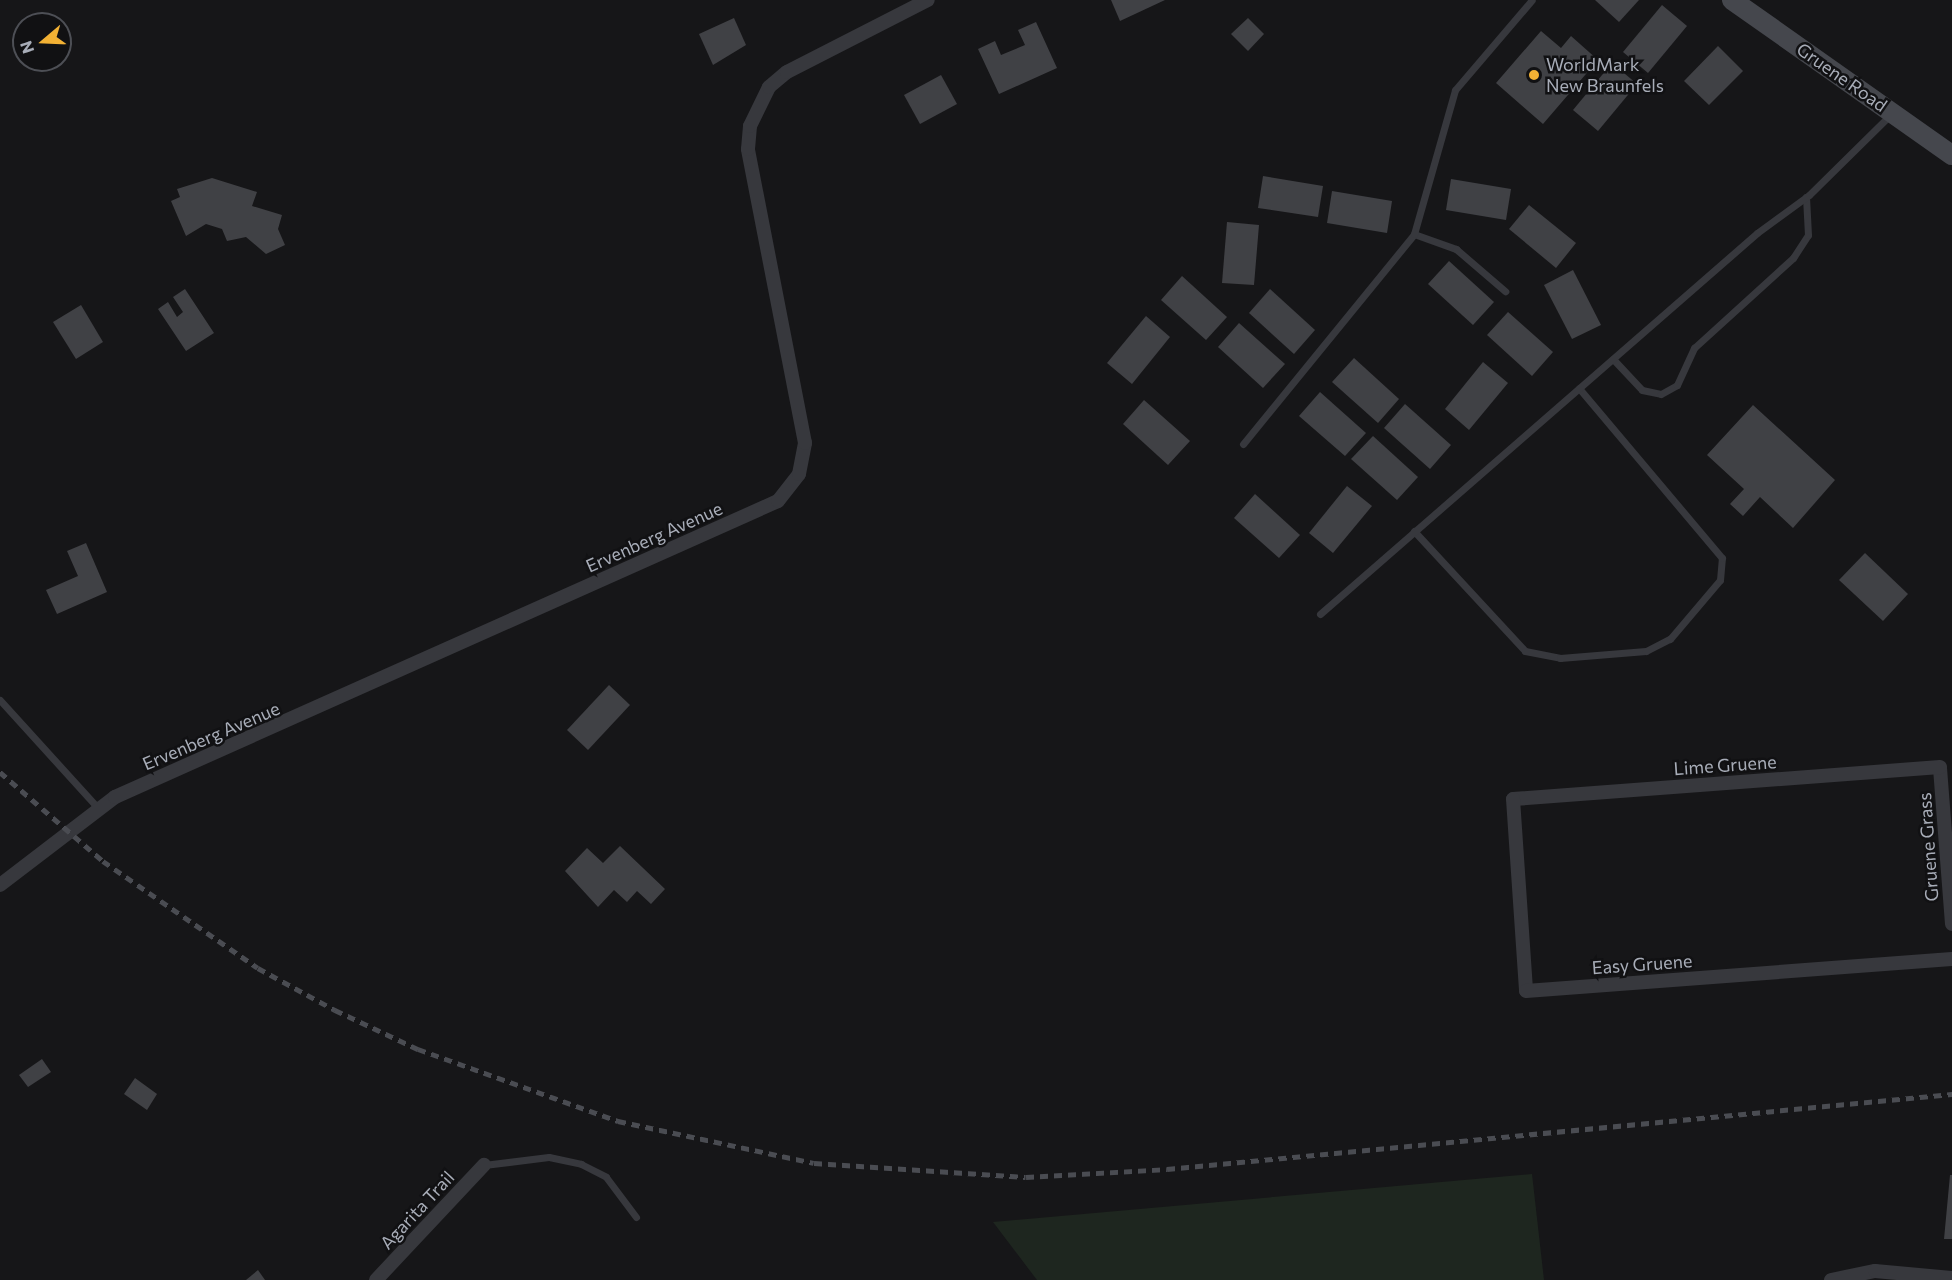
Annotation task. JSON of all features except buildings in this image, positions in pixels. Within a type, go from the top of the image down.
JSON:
[{"type":"street","name":"Ervenberg Avenue","points":[[0,885],[98,808],[778,501],[799,474],[805,443],[748,149],[750,126],[769,87],[787,72],[928,0]]},
{"type":"street","name":"Gruene Road","points":[[1732,0],[1952,155]]},
{"type":"street","name":"Lime Gruene","points":[[1513,800],[1940,767]]},
{"type":"street","name":"Gruene Grass","points":[[1940,767],[1952,924]]},
{"type":"street","name":"Easy Gruene","points":[[1513,800],[1526,991],[1952,959]]},
{"type":"street","name":"Agarita Trail","points":[[376,1280],[484,1165]]},
{"type":"street","points":[[1831,1280],[1875,1271],[1952,1278]]},
{"type":"lane","points":[[1243,444],[1414,234],[1455,90],[1532,0]]},
{"type":"lane","points":[[1320,614],[1579,388],[1806,197],[1893,112]]},
{"type":"lane","points":[[1613,359],[1642,390],[1661,394],[1677,385],[1694,348],[1793,258],[1808,235],[1806,197]]},
{"type":"lane","points":[[1414,234],[1456,249],[1505,291]]},
{"type":"lane","points":[[1414,531],[1525,651],[1560,658],[1646,651],[1670,639],[1720,580],[1722,558],[1579,388]]},
{"type":"lane","points":[[0,700],[98,808]]},
{"type":"lane","points":[[484,1165],[549,1157],[581,1164],[606,1177],[636,1217]]},
{"type":"shaded area","points":[[1532,1174],[1544,1280],[1037,1280],[993,1222]]},
{"type":"railway","points":[[0,772],[103,861],[258,968],[335,1010],[418,1049],[618,1121],[814,1163],[1026,1177],[1167,1169],[1952,1094]]},
{"type":"place","name":"WorldMark New Braunfels","points":[[1534,75]]}]
